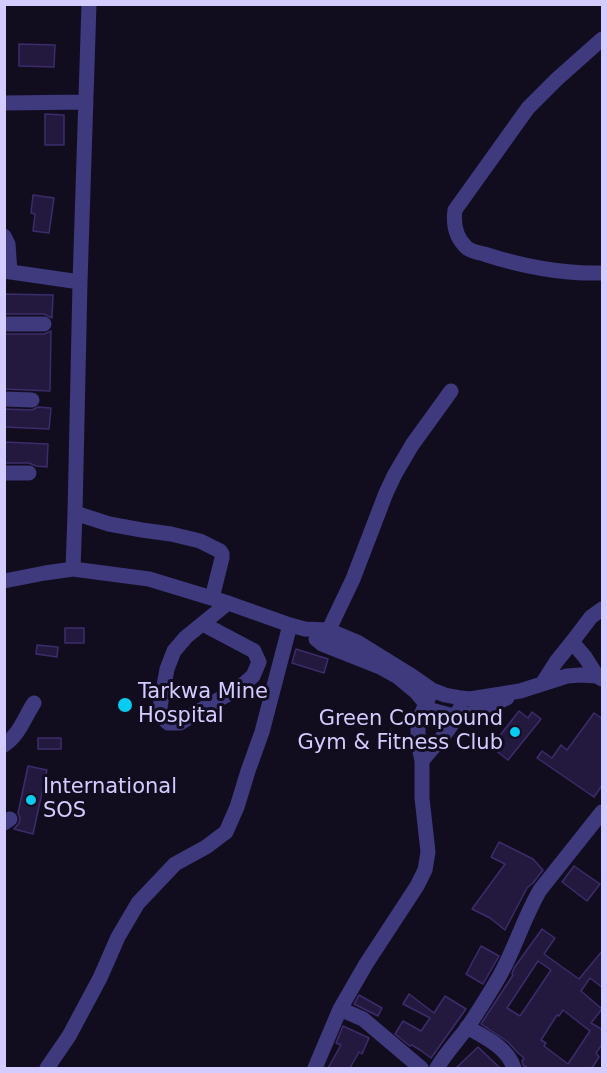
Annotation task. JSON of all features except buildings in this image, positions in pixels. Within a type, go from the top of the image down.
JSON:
[{"type":"street","points":[[73,569],[89,4]]},
{"type":"street","points":[[603,39],[528,108],[455,210],[453,222],[458,237],[468,249],[495,258],[537,267],[603,273]]},
{"type":"street","points":[[4,103],[86,102]]},
{"type":"street","points":[[4,236],[8,244],[7,271],[80,282]]},
{"type":"street","points":[[4,324],[44,324]]},
{"type":"street","points":[[322,644],[353,579],[395,474],[412,445],[451,391]]},
{"type":"street","points":[[4,399],[32,400]]},
{"type":"street","points":[[4,473],[29,473]]},
{"type":"street","points":[[75,513],[109,524],[200,541],[220,551],[222,558],[212,598]]},
{"type":"street","points":[[4,581],[73,569],[149,579],[297,627],[328,630],[359,643],[416,692],[431,710],[457,716],[472,714],[520,690]]},
{"type":"street","points":[[203,624],[254,651],[259,662],[253,676],[238,688],[180,723],[168,723],[162,717],[160,706],[167,669],[174,651],[186,637],[228,603]]},
{"type":"street","points":[[542,684],[556,662],[591,618],[603,609]]},
{"type":"street","points":[[297,627],[322,644],[381,663],[409,674],[432,690],[461,698],[470,699],[520,690],[567,676],[600,677]]},
{"type":"street","points":[[47,1068],[69,1036],[100,978],[118,937],[138,903],[175,864],[206,847],[226,832],[237,807],[297,627]]},
{"type":"street","points":[[572,642],[600,677]]},
{"type":"street","points":[[315,1068],[340,1009],[425,870],[429,852],[422,798],[422,761],[418,727],[432,690]]},
{"type":"street","points":[[422,761],[457,716],[461,698]]},
{"type":"street","points":[[4,745],[13,739],[34,703]]},
{"type":"street","points":[[437,1068],[467,1027],[500,975],[540,890],[603,812]]},
{"type":"street","points":[[340,1009],[363,1019],[421,1068]]},
{"type":"street","points":[[467,1027],[494,1042],[507,1054],[514,1068]]},
{"type":"place","name":"Tarkwa Mine Hospital","points":[[125,705]]},
{"type":"place","name":"Green Compound Gym & Fitness Club","points":[[515,732]]},
{"type":"place","name":"International SOS","points":[[31,800]]}]
